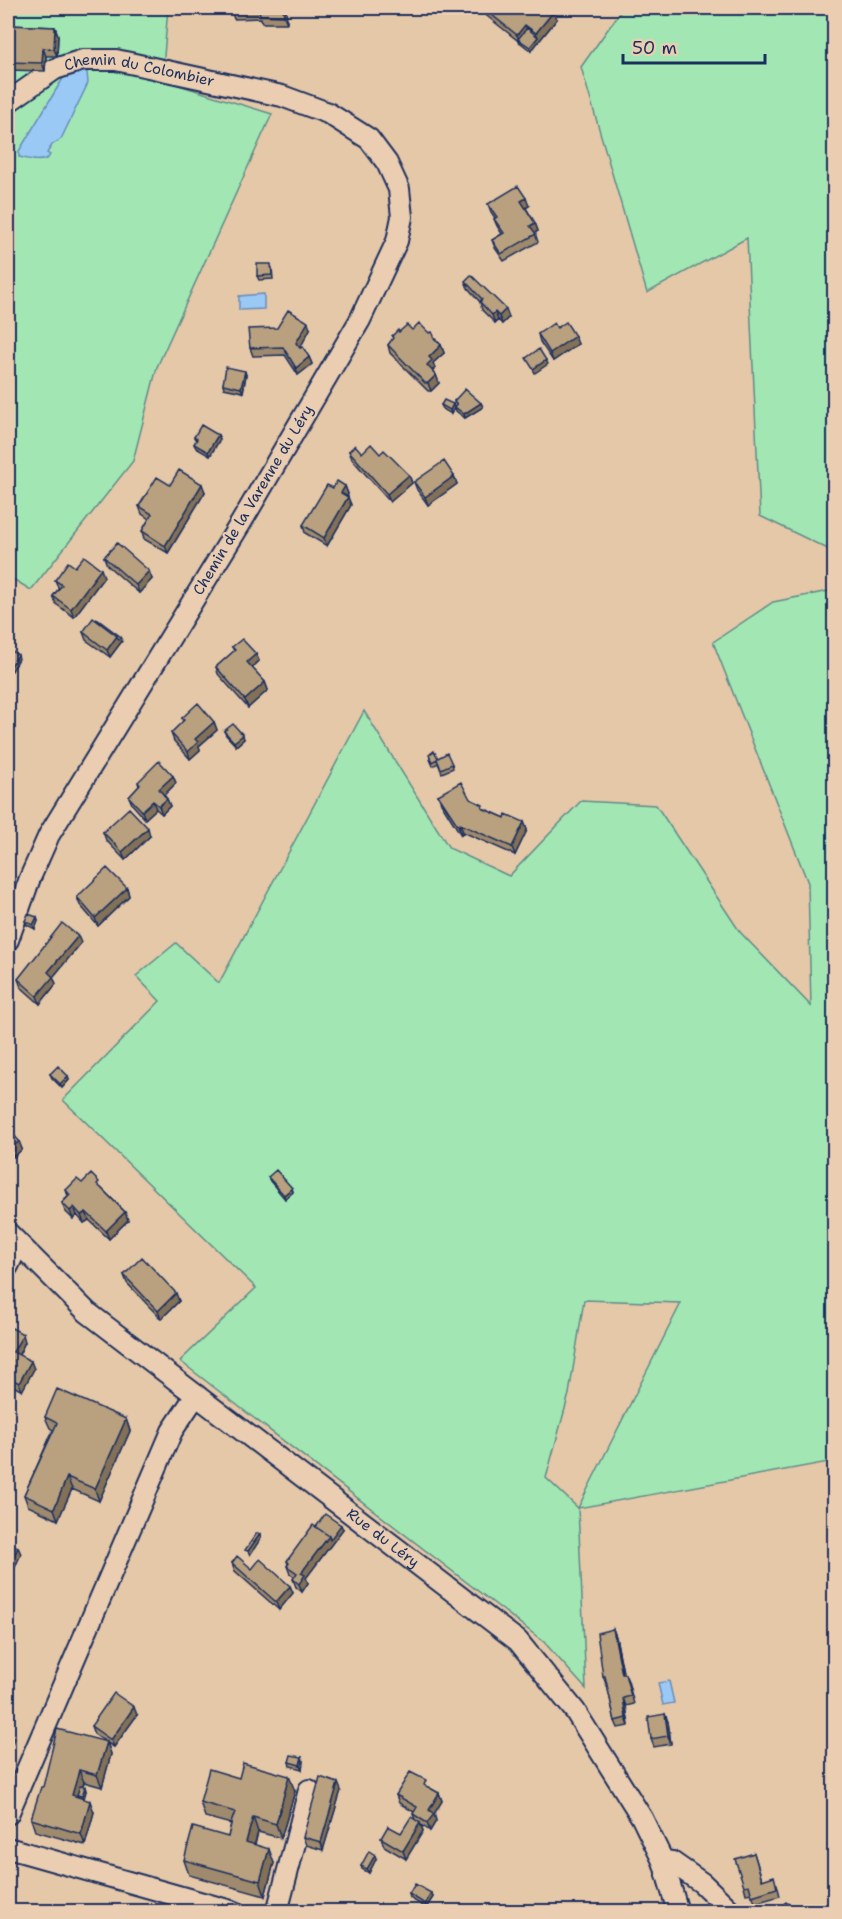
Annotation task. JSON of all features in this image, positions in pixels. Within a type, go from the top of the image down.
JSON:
[{"type":"street","name":"Chemin du Colombier","points":[[8,102],[55,69],[82,60],[116,60],[282,96]]},
{"type":"street","name":"Chemin de la Varenne du Léry","points":[[8,940],[30,878],[49,835],[242,521],[360,320],[398,242],[402,217],[399,189],[387,163],[369,139],[328,113],[282,96]]},
{"type":"street","points":[[8,1266],[13,1239]]},
{"type":"street","name":"Rue du Léry","points":[[13,1239],[87,1312],[518,1641],[575,1710],[642,1818],[663,1861],[678,1911]]},
{"type":"street","points":[[8,1814],[172,1431],[196,1395]]},
{"type":"street","points":[[277,1911],[309,1790]]},
{"type":"street","points":[[8,1848],[235,1911]]},
{"type":"street","points":[[663,1861],[672,1862],[695,1878],[732,1911]]},
{"type":"green space","points":[[8,8],[168,8],[162,80],[272,114],[157,367],[133,461],[31,590],[8,576]]},
{"type":"green space","points":[[623,8],[834,8],[834,552],[760,516],[747,238],[647,293],[581,67]]},
{"type":"green space","points":[[834,590],[834,1461],[578,1508],[586,1689],[544,1642],[180,1361],[256,1288],[63,1100],[160,1001],[136,976],[176,943],[219,983],[364,711],[449,848],[509,876],[581,801],[656,805],[740,932],[811,1006],[808,883],[713,642],[773,602]],"holes":[[[584,1300],[681,1303],[578,1508],[546,1478],[569,1394]]]},
{"type":"water","points":[[81,70],[87,72],[88,83],[61,139],[52,145],[47,153],[50,155],[48,158],[38,160],[19,157],[19,151],[65,75]]},
{"type":"water","points":[[264,294],[264,309],[239,310],[239,296]]},
{"type":"water","points":[[669,1681],[674,1703],[663,1705],[658,1683]]},
{"type":"building","points":[[230,8],[283,8],[284,16],[260,15],[259,10],[231,11]]},
{"type":"building","points":[[483,8],[524,8],[531,14],[536,8],[549,8],[554,11],[536,33],[525,25],[517,35]]},
{"type":"building","points":[[8,25],[55,27],[54,49],[43,48],[42,63],[8,62]]},
{"type":"building","points":[[527,28],[538,37],[530,47],[518,39]]},
{"type":"building","points":[[518,186],[526,198],[521,201],[535,223],[530,226],[536,234],[501,254],[492,240],[504,233],[494,219],[497,217],[488,204]]},
{"type":"building","points":[[257,264],[271,264],[272,275],[257,276]]},
{"type":"building","points":[[471,275],[506,309],[499,316],[495,312],[492,315],[480,302],[482,299],[465,281]]},
{"type":"building","points":[[288,310],[308,322],[296,343],[300,348],[303,347],[309,357],[296,368],[283,347],[250,348],[248,329],[277,328]]},
{"type":"building","points":[[566,322],[575,336],[550,353],[538,334],[554,323],[557,328]]},
{"type":"building","points":[[419,323],[429,333],[432,332],[433,337],[441,345],[429,357],[432,360],[427,365],[436,375],[428,383],[425,383],[388,345],[398,330],[399,332],[407,325],[412,330]]},
{"type":"building","points":[[539,349],[546,360],[533,369],[526,358]]},
{"type":"building","points":[[226,367],[245,371],[241,388],[223,384]]},
{"type":"building","points":[[465,389],[481,403],[464,414],[455,407],[457,404],[454,401]]},
{"type":"building","points":[[444,400],[453,404],[450,410],[441,405]]},
{"type":"building","points":[[201,425],[218,435],[208,452],[194,444],[197,439],[194,437]]},
{"type":"building","points":[[371,444],[380,454],[384,450],[409,475],[387,494],[349,451],[355,445],[362,453]]},
{"type":"building","points":[[444,461],[454,476],[425,497],[414,482]]},
{"type":"building","points":[[179,470],[202,484],[165,546],[142,531],[152,514],[139,506],[157,477],[170,485]]},
{"type":"building","points":[[337,481],[345,486],[341,493],[348,497],[324,538],[303,525],[327,485],[333,488]]},
{"type":"building","points":[[117,543],[149,571],[136,585],[104,557]]},
{"type":"building","points":[[84,556],[101,569],[71,609],[53,596],[62,585],[55,580],[68,562],[75,567]]},
{"type":"building","points":[[93,618],[117,636],[107,650],[83,632]]},
{"type":"building","points":[[97,619],[121,637],[119,640],[117,636]]},
{"type":"building","points":[[242,639],[256,654],[247,662],[265,682],[245,700],[216,667],[235,650],[232,647]]},
{"type":"building","points":[[8,649],[18,655],[10,667],[8,665]]},
{"type":"building","points":[[198,703],[214,722],[195,739],[198,742],[188,752],[171,733],[184,720],[182,718]]},
{"type":"building","points":[[233,724],[243,735],[234,742],[224,731]]},
{"type":"building","points":[[434,751],[438,758],[447,753],[452,764],[441,769],[437,759],[432,762],[429,755]]},
{"type":"building","points":[[159,761],[173,776],[159,789],[167,799],[159,806],[153,801],[142,811],[129,797],[140,785],[138,782]]},
{"type":"building","points":[[461,782],[470,799],[483,805],[482,808],[505,818],[506,814],[524,822],[512,847],[460,824],[459,827],[438,795]]},
{"type":"building","points":[[129,808],[148,828],[122,852],[103,832]]},
{"type":"building","points":[[107,868],[127,888],[95,918],[77,897]]},
{"type":"building","points":[[28,914],[37,917],[33,925],[25,921]]},
{"type":"building","points":[[62,923],[78,936],[48,972],[53,977],[37,996],[18,979]]},
{"type":"building","points":[[58,1066],[68,1076],[60,1084],[50,1074]]},
{"type":"building","points":[[8,1128],[19,1141],[11,1149],[8,1145]]},
{"type":"building","points":[[276,1170],[292,1188],[284,1195],[268,1177]]},
{"type":"building","points":[[91,1174],[99,1182],[97,1184],[125,1212],[106,1231],[86,1212],[81,1215],[74,1207],[70,1211],[62,1203],[70,1195],[66,1190],[77,1179],[82,1183]]},
{"type":"building","points":[[142,1257],[176,1293],[158,1311],[124,1275]]},
{"type":"building","points":[[8,1326],[23,1334],[13,1352],[31,1361],[19,1383],[8,1377]]},
{"type":"building","points":[[57,1389],[126,1419],[95,1489],[67,1477],[54,1509],[24,1495],[57,1423],[45,1417]]},
{"type":"building","points":[[325,1514],[341,1525],[330,1540],[329,1536],[316,1527]]},
{"type":"building","points":[[313,1525],[329,1536],[301,1573],[305,1575],[299,1584],[293,1579],[297,1573],[287,1566],[289,1563],[287,1561]]},
{"type":"building","points":[[257,1533],[260,1534],[248,1551],[245,1550]]},
{"type":"building","points":[[8,1542],[18,1547],[8,1569]]},
{"type":"building","points":[[237,1556],[252,1569],[260,1559],[290,1586],[276,1602],[232,1563]]},
{"type":"building","points":[[613,1629],[622,1674],[625,1674],[631,1696],[623,1698],[626,1718],[615,1721],[605,1676],[603,1676],[597,1633]]},
{"type":"building","points":[[114,1693],[134,1707],[111,1740],[91,1726]]},
{"type":"building","points":[[665,1714],[668,1736],[651,1739],[648,1717]]},
{"type":"building","points":[[57,1729],[107,1742],[97,1775],[79,1770],[72,1795],[90,1801],[81,1834],[31,1819],[41,1787],[43,1787]]},
{"type":"building","points":[[291,1755],[302,1757],[300,1765],[289,1762]]},
{"type":"building","points":[[243,1763],[289,1776],[276,1824],[253,1817],[246,1842],[269,1849],[260,1881],[184,1860],[193,1827],[228,1837],[235,1812],[200,1802],[209,1769],[239,1778]]},
{"type":"building","points":[[410,1772],[426,1780],[424,1785],[439,1793],[429,1810],[434,1814],[427,1823],[413,1814],[417,1807],[396,1795]]},
{"type":"building","points":[[320,1777],[338,1783],[321,1842],[303,1837]]},
{"type":"building","points":[[80,1786],[85,1787],[82,1796],[77,1795]]},
{"type":"building","points":[[411,1817],[420,1823],[403,1851],[381,1838],[388,1826],[401,1833]]},
{"type":"building","points":[[369,1851],[375,1855],[367,1869],[361,1866]]},
{"type":"building","points":[[754,1853],[762,1880],[774,1876],[777,1888],[752,1896],[749,1885],[744,1886],[735,1859]]},
{"type":"building","points":[[415,1884],[431,1893],[425,1904],[409,1894]]},
{"type":"building","points":[[786,1902],[795,1911],[775,1911]]}]
